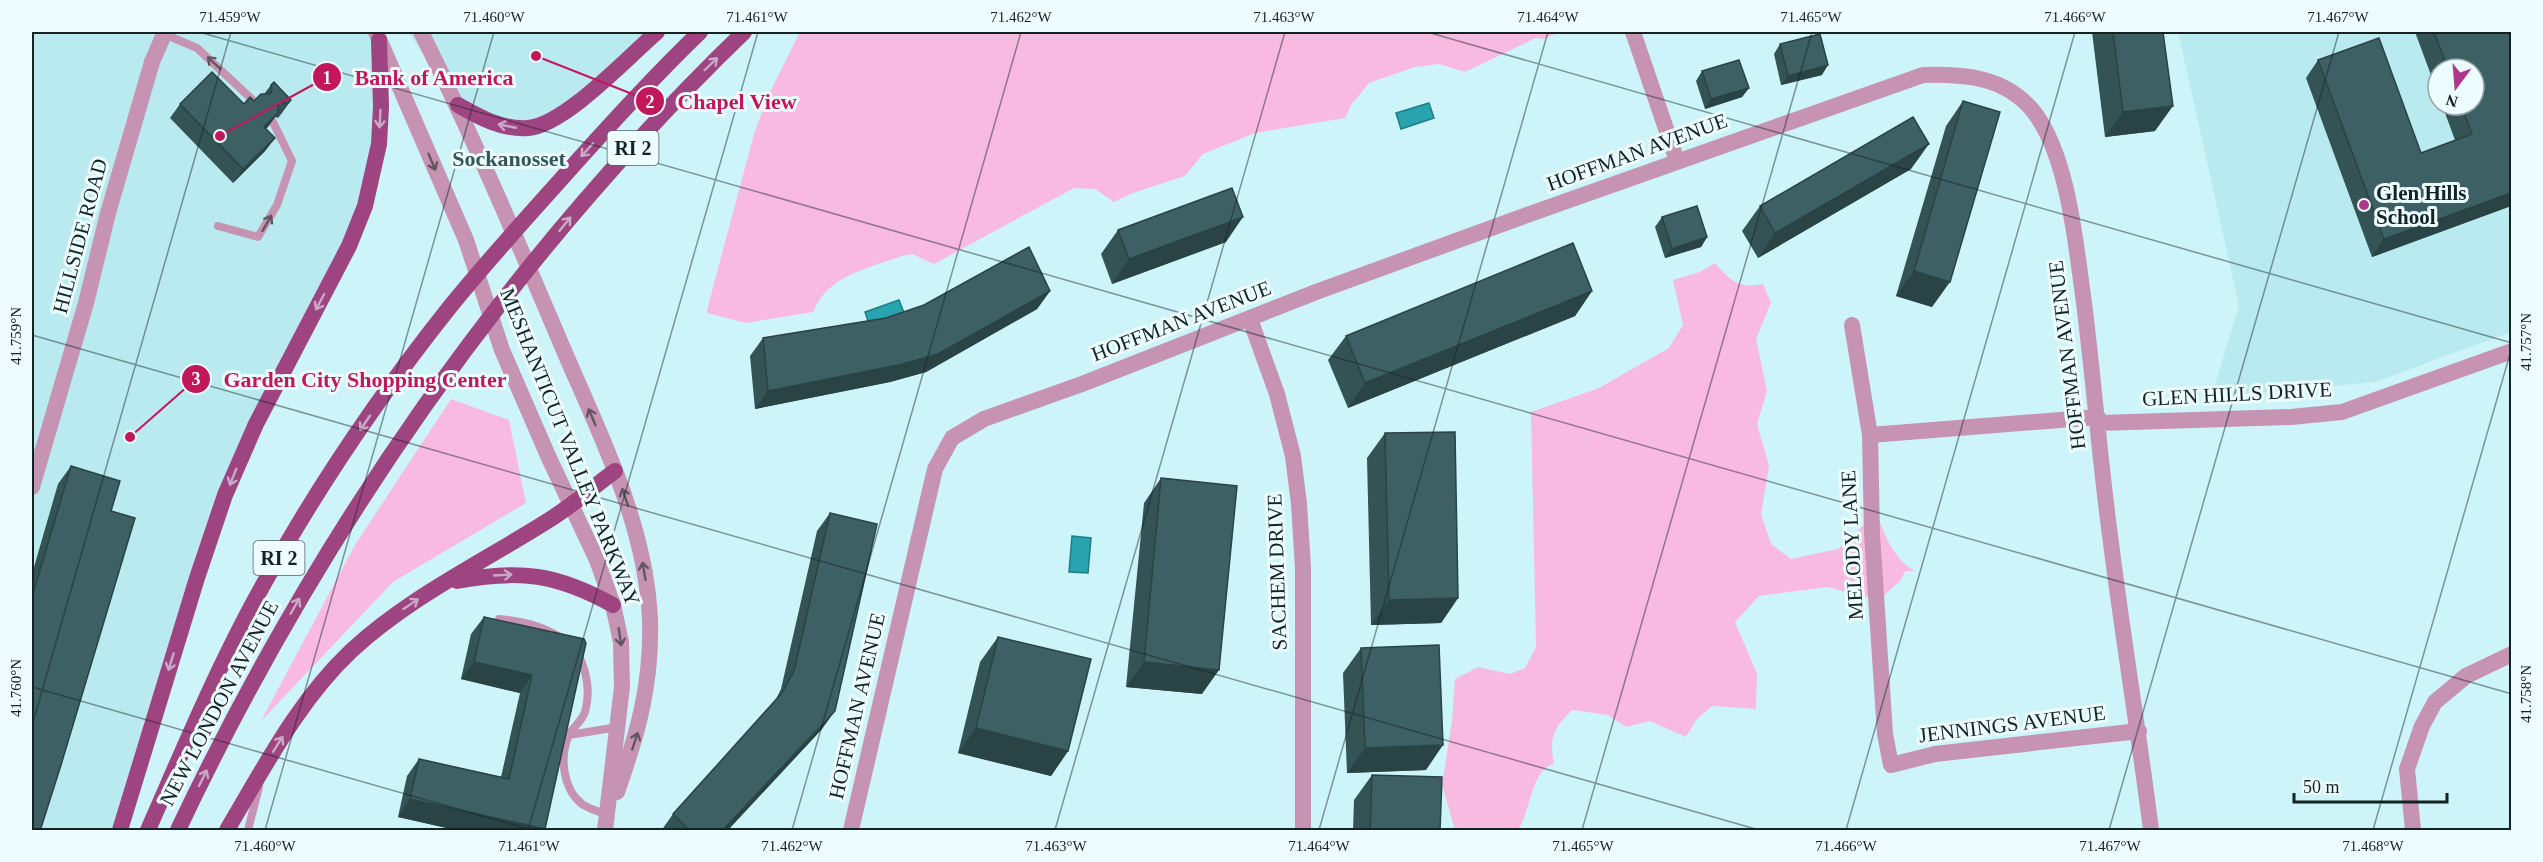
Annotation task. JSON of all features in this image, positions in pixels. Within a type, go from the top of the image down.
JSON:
[{"type":"main road","points":[[458,105],[502,125],[528,128],[551,121],[575,104],[657,32]]},
{"type":"main road","name":"NEW LONDON AVENUE","points":[[148,831],[216,674],[289,542],[368,419],[449,308],[512,234],[621,112],[700,32]]},
{"type":"main road","name":"NEW LONDON AVENUE","points":[[178,831],[241,703],[321,563],[420,412],[491,318],[587,198],[704,71],[744,32]]},
{"type":"main road","points":[[120,831],[194,588],[225,495],[256,424],[349,246],[365,207],[379,144],[381,107],[377,36]]},
{"type":"main road","points":[[227,831],[263,768],[312,695],[351,650],[397,614],[551,519],[615,471]]},
{"type":"main road","points":[[445,584],[481,577],[535,576],[570,584],[613,605]]},
{"type":"street","name":"MESHANTICUT VALLEY PARKWAY","points":[[421,32],[458,105],[615,471],[641,551],[650,618],[650,647],[642,717],[606,823]]},
{"type":"street","points":[[1633,32],[1677,161]]},
{"type":"street","name":"HILLSIDE ROAD","points":[[32,488],[86,303],[108,213],[152,62],[165,33]]},
{"type":"street","name":"MESHANTICUT VALLEY PARKWAY","points":[[377,36],[466,240],[491,318],[544,447],[597,560],[613,605],[621,642],[622,687],[606,823]]},
{"type":"street","name":"HOFFMAN AVENUE","points":[[850,831],[935,469],[952,438],[984,419],[1082,384],[1327,288],[1677,161],[1923,75],[1961,75],[1980,78],[2006,87],[2025,103],[2043,126],[2068,199],[2098,420],[2110,542],[2139,731],[2151,831]]},
{"type":"street","name":"SACHEM DRIVE","points":[[1250,319],[1276,394],[1293,456],[1299,504],[1303,568],[1303,831]]},
{"type":"street","name":"MELODY LANE","points":[[1852,325],[1870,435],[1872,534],[1885,734],[1891,765]]},
{"type":"street","name":"GLEN HILLS DRIVE","points":[[1870,435],[2098,420],[2291,417],[2342,412],[2511,351]]},
{"type":"street","points":[[2413,831],[2407,769],[2422,726],[2435,702],[2466,676],[2511,654]]},
{"type":"street","name":"JENNINGS AVENUE","points":[[1891,765],[1935,754],[2139,731]]},
{"type":"lane","points":[[165,33],[197,48],[256,103]]},
{"type":"lane","points":[[218,226],[258,237],[277,205],[292,160],[273,122]]},
{"type":"lane","points":[[499,619],[523,621],[546,628],[563,639],[578,654],[587,671],[585,712],[569,735],[564,770],[569,789],[606,823]]},
{"type":"lane","points":[[569,735],[618,727]]},
{"type":"lane","points":[[248,831],[263,768]]},
{"type":"shaded area","points":[[32,32],[377,32],[370,189],[259,410],[116,830],[32,830]]},
{"type":"shaded area","points":[[408,32],[653,32],[551,125],[478,116],[429,63]]},
{"type":"shaded area","points":[[800,32],[1561,32],[1543,39],[1536,38],[1465,72],[1439,64],[1415,67],[1369,83],[1351,105],[1345,118],[1255,133],[1203,154],[1185,176],[1133,193],[1114,202],[1095,189],[1074,188],[934,264],[912,254],[850,275],[828,289],[813,312],[746,323],[707,313],[754,134],[769,94]]},
{"type":"shaded area","name":"Glen Hills School","points":[[2178,32],[2511,32],[2511,332],[2375,382],[2211,397],[2239,306]]},
{"type":"shaded area","points":[[1715,263],[1736,282],[1748,285],[1763,284],[1771,303],[1756,339],[1767,391],[1757,424],[1769,466],[1761,514],[1771,544],[1791,559],[1838,549],[1877,513],[1896,553],[1915,571],[1905,571],[1901,580],[1879,600],[1827,587],[1759,596],[1735,622],[1757,674],[1756,709],[1712,706],[1696,720],[1686,737],[1650,721],[1626,727],[1608,715],[1572,710],[1554,734],[1552,747],[1554,764],[1541,773],[1536,782],[1518,830],[1455,830],[1442,785],[1452,721],[1455,679],[1478,667],[1510,674],[1525,668],[1536,647],[1531,412],[1599,388],[1669,348],[1683,325],[1673,280],[1700,272]]},
{"type":"shaded area","points":[[451,399],[509,420],[526,503],[393,582],[261,721],[355,545]]},
{"type":"water","points":[[1429,103],[1434,118],[1401,129],[1396,113]]},
{"type":"water","points":[[899,300],[905,315],[870,327],[865,312]]},
{"type":"water","points":[[1072,536],[1091,538],[1088,573],[1069,572]]},
{"type":"building","points":[[2113,32],[2163,32],[2173,106],[2123,112]]},
{"type":"building","points":[[2434,32],[2508,32],[2511,40],[2511,193],[2384,239],[2318,60],[2379,38],[2421,153],[2472,134],[2466,117],[2486,117],[2486,57],[2443,57]]},
{"type":"building","points":[[1820,34],[1828,65],[1788,76],[1780,44]]},
{"type":"building","points":[[1739,60],[1749,88],[1711,99],[1702,71]]},
{"type":"building","points":[[212,72],[244,104],[250,97],[254,101],[261,94],[270,94],[271,85],[274,82],[291,100],[287,104],[283,102],[278,104],[278,113],[264,127],[275,138],[243,169],[180,104]]},
{"type":"building","points":[[1963,101],[2000,112],[1950,282],[1914,271]]},
{"type":"building","points":[[1913,117],[1929,144],[1775,233],[1760,206]]},
{"type":"building","points":[[1232,188],[1243,217],[1129,259],[1118,230]]},
{"type":"building","points":[[1697,206],[1707,237],[1672,249],[1662,217]]},
{"type":"building","points":[[1573,243],[1592,291],[1365,383],[1346,336]]},
{"type":"building","points":[[1029,247],[1050,291],[938,354],[903,364],[768,391],[763,338],[886,318],[924,305]]},
{"type":"building","points":[[1455,432],[1458,598],[1389,600],[1385,433]]},
{"type":"building","points":[[71,466],[120,481],[111,511],[135,518],[40,831],[32,831],[32,597]]},
{"type":"building","points":[[1161,478],[1237,486],[1219,670],[1144,662]]},
{"type":"building","points":[[830,513],[877,524],[835,711],[722,831],[690,831],[673,814],[782,693],[794,671]]},
{"type":"building","points":[[484,617],[584,639],[586,643],[545,829],[410,799],[419,759],[509,779],[532,675],[474,662]]},
{"type":"building","points":[[998,637],[1091,659],[1068,751],[976,728]]},
{"type":"building","points":[[1439,645],[1443,745],[1365,748],[1361,648]]},
{"type":"building","points":[[1372,775],[1442,777],[1440,831],[1370,831]]},
{"type":"place","name":"Chapel View","points":[[536,56]]},
{"type":"place","name":"Bank of America","points":[[220,136]]},
{"type":"place","name":"Glen Hills School","points":[[2364,205]]},
{"type":"place","name":"Garden City Shopping Center","points":[[130,437]]},
{"type":"district","name":"Sockanosset","points":[[509,158]]}]
